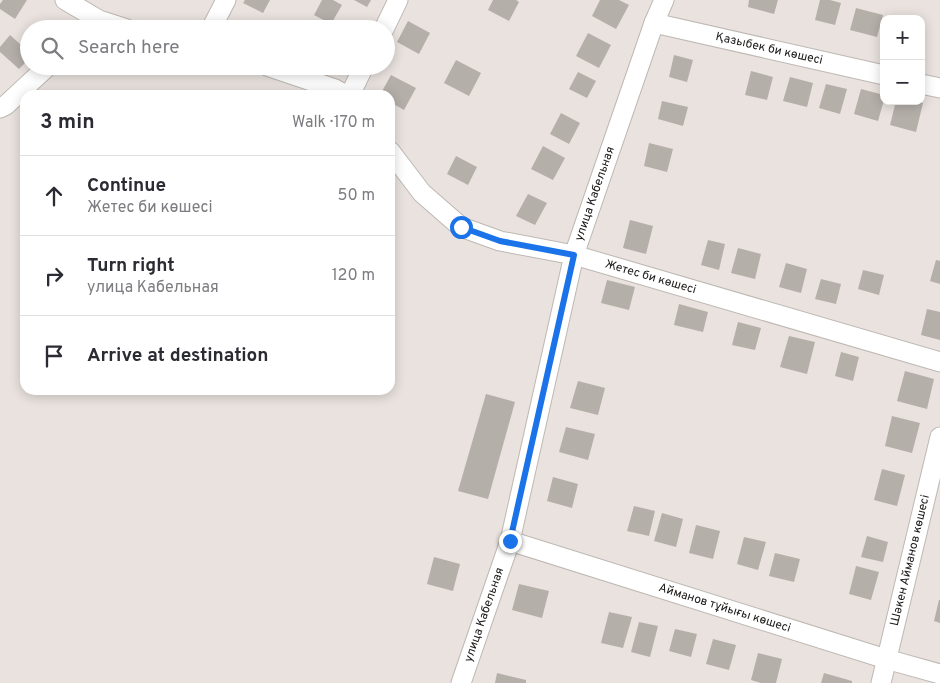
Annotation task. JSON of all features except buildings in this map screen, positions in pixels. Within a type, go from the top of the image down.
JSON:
[{"type":"street","points":[[65,0],[90,20]]},
{"type":"street","points":[[216,20],[226,0]]},
{"type":"street","points":[[388,20],[398,0]]},
{"type":"street","name":"улица Кабельная","points":[[462,683],[510,541],[574,255],[654,23],[664,0]]},
{"type":"street","name":"Қазыбек би көшесі","points":[[654,23],[880,74]]},
{"type":"street","points":[[22,90],[38,75]]},
{"type":"street","points":[[293,75],[338,90]]},
{"type":"street","points":[[351,90],[359,75]]},
{"type":"street","points":[[925,85],[940,88]]},
{"type":"street","points":[[0,108],[20,92]]},
{"type":"street","name":"Жетес би көшесі","points":[[395,158],[422,193],[461,227],[500,241],[574,255],[940,362]]},
{"type":"street","name":"Шәкен Айманов көшесі","points":[[881,683],[940,437]]},
{"type":"street","name":"Айманов тұйығы көшесі","points":[[510,541],[886,659],[940,674]]},
{"type":"route","points":[[461,227],[500,241],[574,255],[510,541]]}]
